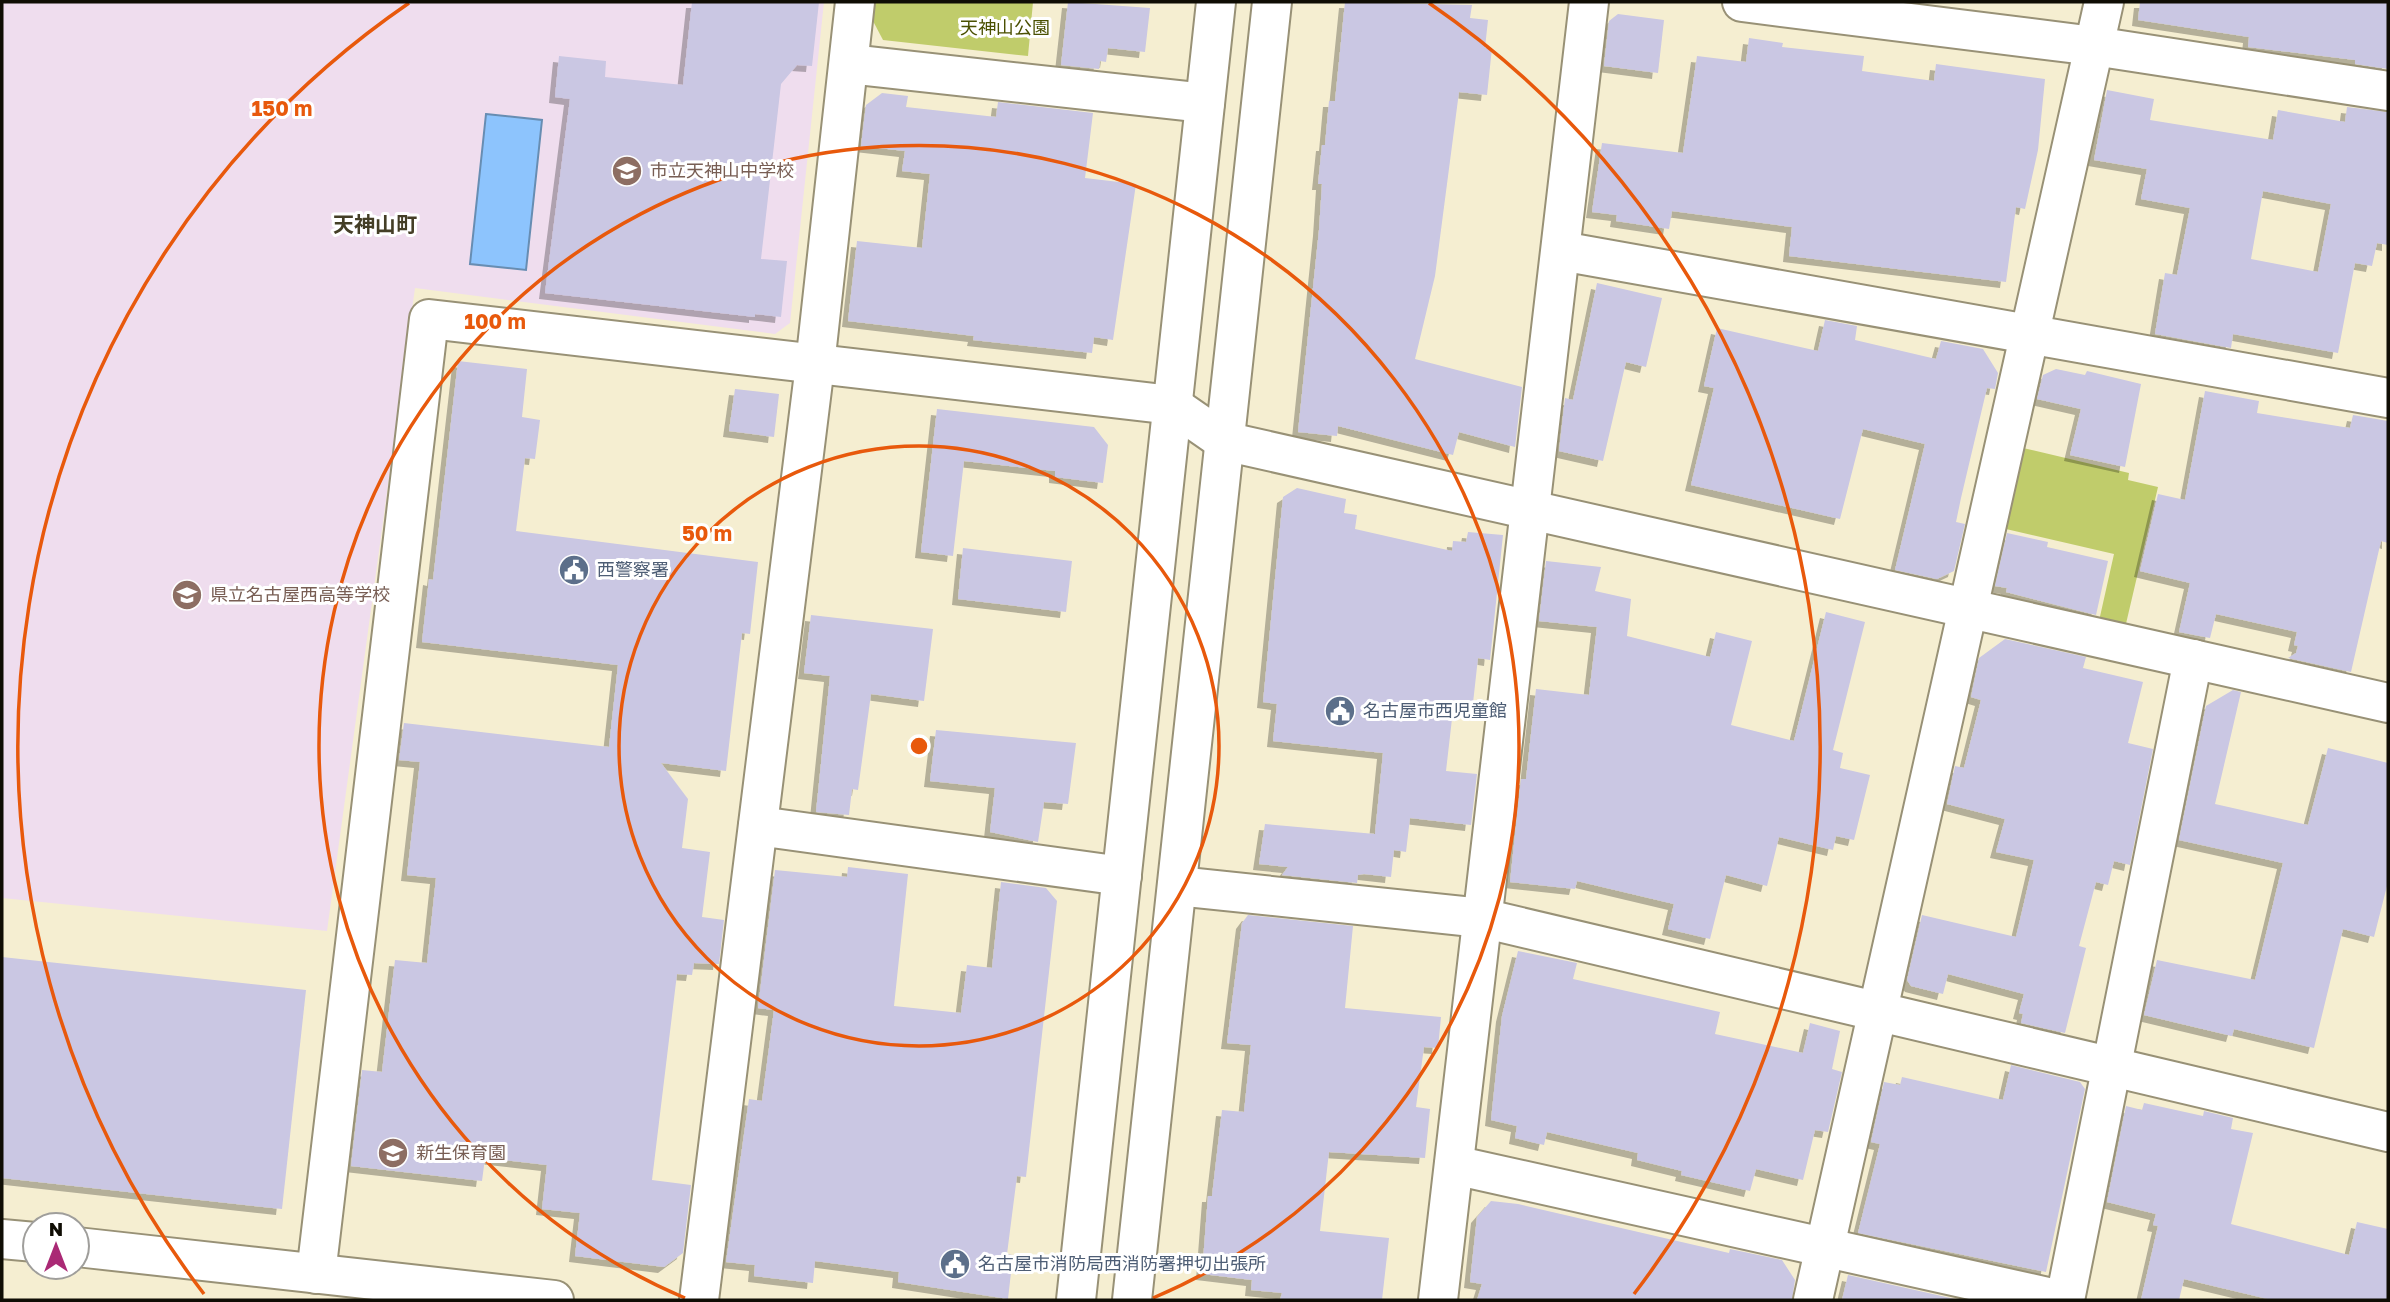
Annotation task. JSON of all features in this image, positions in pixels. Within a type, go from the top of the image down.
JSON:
[{"type":"street","points":[[699,1300],[815,365],[855,2]]},
{"type":"street","points":[[1076,1300],[1216,2]]},
{"type":"street","points":[[1132,1300],[1272,2]]},
{"type":"street","points":[[1438,1300],[1589,2]]},
{"type":"street","points":[[1742,2],[1798,5],[2388,90]]},
{"type":"street","points":[[1813,1300],[2104,2]]},
{"type":"street","points":[[849,64],[1205,103]]},
{"type":"street","points":[[1560,251],[2388,398]]},
{"type":"street","points":[[316,1274],[429,319],[1172,405],[1224,441],[2388,703]]},
{"type":"street","points":[[1454,1165],[2063,1300],[2193,659]]},
{"type":"street","points":[[758,826],[1122,876]]},
{"type":"street","points":[[1177,886],[1482,918],[2388,1132]]},
{"type":"street","points":[[2,1239],[21,1241]]},
{"type":"street","points":[[91,1249],[554,1300]]},
{"type":"shaded area","name":"県立名古屋西高等学校","points":[[2,2],[824,2],[790,323],[775,334],[415,288],[327,931],[2,898]]},
{"type":"green space","name":"天神山公園","points":[[875,2],[1033,2],[1028,56],[883,40],[873,21]]},
{"type":"green space","points":[[2023,448],[2129,473],[2128,480],[2158,487],[2125,628],[2099,621],[2114,554],[2006,529]]},
{"type":"water","points":[[486,114],[542,120],[526,270],[470,264]]},
{"type":"building","points":[[692,2],[819,2],[812,66],[797,65],[781,84],[761,259],[787,261],[781,317],[755,314],[755,317],[545,293],[570,99],[555,97],[559,56],[606,61],[605,77],[683,85]]},
{"type":"building","points":[[1068,2],[1150,8],[1145,52],[1108,48],[1106,62],[1100,61],[1099,69],[1061,65]]},
{"type":"building","points":[[1345,2],[1472,5],[1470,18],[1488,20],[1485,48],[1492,48],[1487,95],[1459,92],[1435,276],[1415,359],[1522,387],[1515,447],[1459,432],[1453,455],[1338,426],[1337,436],[1298,432],[1319,230],[1322,184],[1318,184],[1322,145],[1325,145],[1329,101],[1335,101]]},
{"type":"building","points":[[2140,2],[2388,2],[2388,69],[2355,64],[2355,60],[2248,47],[2249,37],[2138,20]]},
{"type":"building","points":[[1618,14],[1664,20],[1658,73],[1604,66],[1609,21]]},
{"type":"building","points":[[1749,38],[1783,43],[1782,47],[1864,56],[1862,71],[1934,81],[1936,64],[2045,79],[2038,150],[2025,209],[2016,207],[2006,282],[1789,256],[1792,227],[1672,211],[1669,229],[1616,221],[1617,215],[1592,212],[1602,143],[1683,153],[1697,56],[1746,62]]},
{"type":"building","points":[[2107,90],[2154,99],[2150,120],[2273,140],[2278,110],[2345,122],[2347,107],[2388,112],[2388,245],[2377,243],[2372,266],[2355,263],[2338,353],[2233,334],[2231,348],[2155,334],[2165,273],[2177,275],[2190,208],[2141,199],[2147,169],[2094,160]],"holes":[[[2263,191],[2331,204],[2318,272],[2251,259]]]},
{"type":"building","points":[[882,93],[908,96],[906,107],[996,117],[998,102],[1093,113],[1085,178],[1136,184],[1113,340],[1094,337],[1092,353],[973,340],[974,336],[848,321],[857,241],[922,248],[930,174],[902,171],[905,151],[861,146],[866,105]]},
{"type":"building","points":[[1597,283],[1662,298],[1646,367],[1626,362],[1603,461],[1559,451],[1565,398],[1573,400]]},
{"type":"building","points":[[1825,320],[1857,326],[1855,340],[1936,359],[1941,341],[1983,349],[1998,373],[1995,389],[1987,388],[1961,498],[1956,522],[1965,524],[1954,571],[1937,579],[1895,570],[1925,444],[1863,429],[1840,519],[1691,485],[1714,388],[1704,386],[1717,328],[1818,351]]},
{"type":"building","points":[[458,361],[527,369],[522,417],[540,420],[535,459],[525,458],[516,531],[758,562],[750,634],[742,633],[726,771],[661,763],[688,799],[682,848],[710,852],[702,917],[724,920],[719,964],[694,963],[692,975],[677,974],[652,1180],[691,1185],[683,1253],[664,1267],[575,1256],[580,1213],[542,1209],[547,1165],[485,1158],[482,1181],[351,1166],[362,1070],[382,1072],[395,960],[427,963],[436,878],[407,875],[420,762],[399,760],[404,723],[609,747],[618,665],[422,642],[429,579],[433,580]]},
{"type":"building","points":[[2056,369],[2085,375],[2087,371],[2141,384],[2125,467],[2070,455],[2081,409],[2037,399],[2043,375]]},
{"type":"building","points":[[735,389],[779,394],[774,437],[729,431]]},
{"type":"building","points":[[2205,391],[2259,401],[2257,413],[2350,428],[2353,415],[2388,421],[2388,543],[2381,541],[2351,672],[2288,658],[2296,653],[2298,646],[2294,645],[2297,632],[2216,614],[2210,638],[2179,632],[2190,583],[2140,571],[2158,494],[2185,500]]},
{"type":"building","points":[[937,409],[1094,427],[1108,445],[1103,483],[1055,477],[1055,471],[964,461],[953,556],[921,552]]},
{"type":"building","points":[[1297,488],[1346,499],[1344,513],[1357,515],[1355,529],[1452,551],[1453,541],[1466,542],[1468,532],[1503,535],[1490,660],[1478,658],[1472,712],[1453,710],[1446,771],[1477,774],[1471,825],[1410,818],[1406,852],[1394,850],[1391,877],[1358,875],[1357,883],[1282,875],[1288,867],[1259,864],[1265,824],[1375,834],[1383,753],[1273,741],[1277,704],[1263,702],[1283,497]]},
{"type":"building","points":[[2007,533],[2048,542],[2047,547],[2108,561],[2096,615],[2006,592],[2007,588],[1995,586]]},
{"type":"building","points":[[963,548],[1072,561],[1066,612],[958,599]]},
{"type":"building","points":[[1546,561],[1601,567],[1595,591],[1631,599],[1627,636],[1710,657],[1716,632],[1752,641],[1731,725],[1794,741],[1826,612],[1865,622],[1833,750],[1843,753],[1840,768],[1870,775],[1854,840],[1836,836],[1833,850],[1779,837],[1767,886],[1726,875],[1710,939],[1668,929],[1674,904],[1577,881],[1575,889],[1510,882],[1521,779],[1526,779],[1536,689],[1589,695],[1597,627],[1539,621]]},
{"type":"building","points":[[811,615],[933,629],[924,701],[871,694],[858,790],[852,789],[849,815],[816,812],[830,676],[804,673]]},
{"type":"building","points":[[2005,639],[2086,657],[2083,668],[2143,682],[2128,743],[2153,749],[2130,865],[2114,861],[2108,885],[2096,882],[2079,946],[2086,948],[2065,1033],[2021,1023],[2023,1014],[2019,1013],[2024,994],[1948,974],[1943,994],[1911,986],[1907,980],[1922,915],[2016,937],[2034,860],[1996,852],[2005,819],[1947,804],[1955,766],[1964,768],[1981,700],[1971,697],[1979,658]]},
{"type":"building","points":[[2233,690],[2241,692],[2215,804],[2308,825],[2328,748],[2388,763],[2388,882],[2374,937],[2343,929],[2314,1048],[2234,1029],[2232,1036],[2144,1015],[2157,960],[2255,980],[2283,863],[2179,840],[2206,706]]},
{"type":"building","points":[[936,730],[1076,743],[1068,804],[1044,802],[1038,842],[990,832],[995,788],[930,781]]},
{"type":"building","points":[[848,867],[908,874],[894,1006],[961,1013],[967,965],[992,968],[1001,882],[1046,888],[1057,901],[1026,1177],[1017,1176],[1007,1254],[1013,1255],[1008,1299],[898,1282],[899,1272],[815,1261],[813,1283],[754,1276],[755,1265],[726,1262],[749,1099],[762,1101],[774,1010],[758,1008],[775,870],[847,877]]},
{"type":"building","points":[[1248,915],[1353,926],[1345,1008],[1441,1017],[1438,1048],[1424,1047],[1416,1107],[1430,1109],[1425,1158],[1329,1152],[1320,1231],[1389,1238],[1382,1300],[1280,1300],[1282,1293],[1251,1290],[1252,1280],[1202,1274],[1208,1196],[1212,1196],[1222,1110],[1244,1112],[1251,1045],[1227,1043],[1242,923]]},
{"type":"building","points":[[1518,951],[1577,963],[1573,979],[1720,1012],[1715,1034],[1803,1053],[1810,1023],[1840,1031],[1832,1069],[1842,1072],[1828,1132],[1815,1130],[1803,1180],[1756,1169],[1750,1191],[1681,1175],[1682,1171],[1637,1160],[1638,1153],[1547,1132],[1544,1145],[1515,1138],[1517,1126],[1491,1120],[1502,1016]]},
{"type":"building","points":[[2,957],[306,990],[282,1209],[2,1178]]},
{"type":"building","points":[[2011,1065],[2080,1082],[2085,1089],[2046,1272],[1858,1233],[1880,1144],[1871,1142],[1884,1082],[1900,1085],[1902,1077],[2003,1100]]},
{"type":"building","points":[[2144,1103],[2203,1116],[2204,1111],[2233,1118],[2231,1129],[2253,1133],[2231,1224],[2349,1255],[2357,1222],[2388,1229],[2388,1300],[2272,1300],[2184,1279],[2179,1300],[2141,1300],[2158,1226],[2153,1225],[2156,1214],[2107,1202],[2126,1106],[2142,1110]]},
{"type":"building","points":[[1491,1201],[1518,1204],[1729,1253],[1730,1249],[1782,1260],[1795,1280],[1792,1300],[1477,1300],[1482,1284],[1470,1282],[1477,1217]]},
{"type":"building","points":[[1848,1275],[1955,1299],[1842,1300]]},
{"type":"place","name":"市立天神山中学校","points":[[627,171]]},
{"type":"place","name":"西警察署","points":[[574,570]]},
{"type":"place","name":"県立名古屋西高等学校","points":[[187,595]]},
{"type":"place","name":"名古屋市西児童館","points":[[1340,711]]},
{"type":"place","name":"新生保育園","points":[[393,1153]]},
{"type":"place","name":"名古屋市消防局西消防署押切出張所","points":[[955,1264]]},
{"type":"district","name":"天神山町","points":[[375,225]]}]
